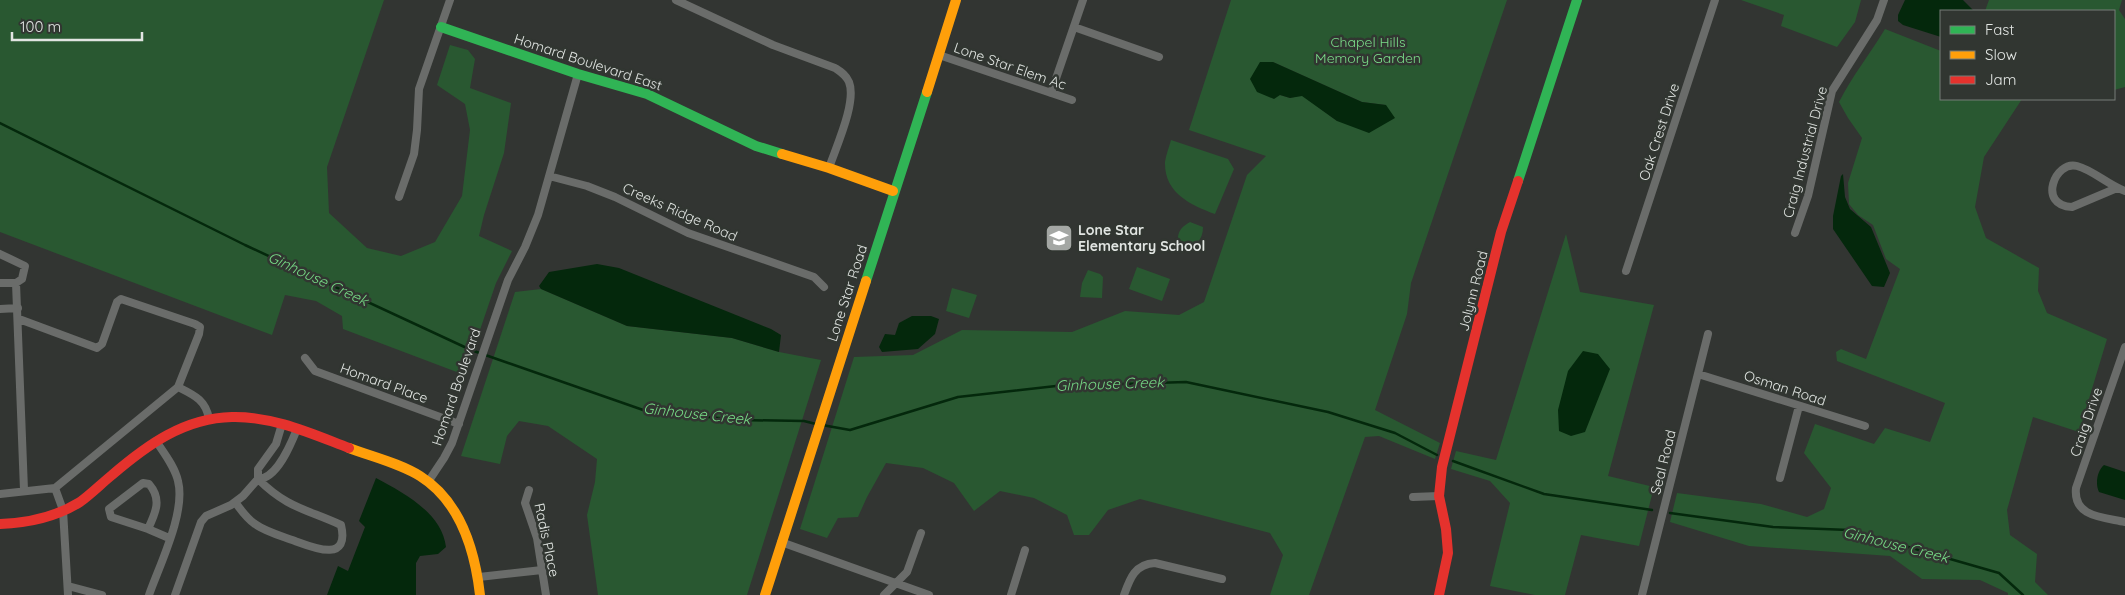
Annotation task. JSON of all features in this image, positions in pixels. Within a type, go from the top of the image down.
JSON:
[{"type":"street","points":[[399,197],[414,154],[417,130],[418,89],[450,0]]},
{"type":"street","points":[[676,0],[773,45],[835,68],[848,80],[851,100],[830,168]]},
{"type":"street","name":"Lone Star Road","points":[[764,595],[956,0]]},
{"type":"street","points":[[1051,93],[1082,0]]},
{"type":"street","name":"Jolynn Road","points":[[1439,595],[1448,553],[1446,529],[1439,496],[1442,467],[1501,232],[1577,0]]},
{"type":"street","name":"Oak Crest Drive","points":[[1626,271],[1715,0]]},
{"type":"street","name":"Craig Industrial Drive","points":[[1796,233],[1808,196],[1832,91],[1877,20],[1884,0]]},
{"type":"street","name":"Homard Boulevard East","points":[[441,27],[578,74],[647,94],[756,146],[830,168],[893,191]]},
{"type":"street","points":[[1074,27],[1159,57]]},
{"type":"street","name":"Lone Star Elem Ac","points":[[939,55],[1072,100]]},
{"type":"street","name":"Homard Boulevard","points":[[428,482],[444,458],[459,424],[508,280],[525,247],[538,214],[578,74]]},
{"type":"street","points":[[2117,188],[2072,207],[2064,207],[2058,203],[2053,197],[2052,190],[2062,169],[2068,165],[2078,166],[2125,191]]},
{"type":"street","name":"Creeks Ridge Road","points":[[549,176],[606,193],[697,236],[814,277],[824,288]]},
{"type":"street","points":[[0,254],[25,266],[22,279],[16,282],[0,283]]},
{"type":"street","points":[[16,282],[19,320],[24,490]]},
{"type":"street","points":[[0,494],[55,488],[178,387],[200,327],[121,298],[117,302],[102,344],[97,348],[19,320]]},
{"type":"street","points":[[0,309],[18,308]]},
{"type":"street","name":"Seal Road","points":[[1642,595],[1708,334]]},
{"type":"street","name":"Craig Drive","points":[[2125,347],[2076,488],[2075,497],[2078,506],[2084,511],[2125,522]]},
{"type":"street","name":"Homard Place","points":[[305,358],[315,371],[459,424]]},
{"type":"street","name":"Osman Road","points":[[1698,374],[1864,426]]},
{"type":"street","points":[[178,387],[203,401],[208,408],[209,419]]},
{"type":"street","points":[[1780,478],[1800,406]]},
{"type":"street","points":[[0,524],[27,521],[77,504],[156,441],[191,424],[209,419],[241,417],[282,424],[297,429],[406,469],[428,482],[445,500],[460,521],[470,545],[479,577],[480,595]]},
{"type":"street","points":[[235,502],[243,513],[256,525],[284,537],[325,552],[334,550],[339,544],[343,535],[341,525],[298,509],[279,499],[258,479],[258,469],[276,444],[282,424]]},
{"type":"street","points":[[175,595],[201,522],[206,516],[243,496],[258,479],[268,476],[280,462],[291,444],[297,429]]},
{"type":"street","points":[[149,595],[178,514],[181,495],[178,479],[156,441]]},
{"type":"street","points":[[269,454],[280,462]]},
{"type":"street","points":[[148,529],[158,502],[155,491],[150,484],[143,483],[109,509],[111,517],[169,538]]},
{"type":"street","points":[[55,488],[63,510],[68,595]]},
{"type":"street","name":"Radis Place","points":[[529,490],[525,503],[537,538],[546,595]]},
{"type":"street","points":[[1413,497],[1439,496]]},
{"type":"street","points":[[884,595],[907,572],[921,533]]},
{"type":"street","points":[[781,542],[929,595]]},
{"type":"street","points":[[1011,595],[1025,550]]},
{"type":"street","points":[[1124,595],[1131,576],[1146,563],[1155,562],[1222,579]]},
{"type":"street","points":[[479,577],[542,570]]},
{"type":"street","points":[[68,586],[102,595]]},
{"type":"green space","points":[[0,0],[384,0],[327,167],[329,213],[367,248],[401,256],[435,242],[462,196],[470,130],[465,104],[437,85],[450,45],[468,50],[475,59],[470,88],[511,103],[504,153],[479,236],[512,251],[496,283],[467,368],[462,374],[343,329],[342,316],[316,301],[285,295],[272,335],[0,232]]},
{"type":"green space","name":"Chapel Hills Memory Garden","points":[[1231,0],[1507,0],[1411,283],[1407,314],[1375,410],[1440,443],[1435,459],[1379,436],[1365,437],[1309,595],[1270,595],[1283,555],[1270,533],[1140,499],[1108,510],[1089,535],[1074,535],[1067,515],[1034,498],[1000,491],[974,511],[954,483],[923,468],[886,463],[858,517],[838,518],[827,538],[800,529],[854,357],[913,355],[962,330],[1072,332],[1125,311],[1179,315],[1204,302],[1247,175],[1266,156],[1189,130]],"holes":[[[1273,62],[1362,102],[1386,105],[1337,121],[1302,95],[1290,98],[1280,95]]]},
{"type":"green space","points":[[1741,0],[1861,0],[1855,22],[1837,47],[1781,26],[1784,15]]},
{"type":"green space","points":[[1989,0],[2122,0],[2119,10],[2125,19],[2125,87],[2115,90],[2115,10],[1985,10]]},
{"type":"green space","points":[[1885,29],[1940,51],[1940,100],[2021,100],[1984,157],[1975,207],[1986,238],[2039,268],[2038,291],[2047,313],[2107,339],[2079,432],[2033,417],[2007,510],[2010,535],[2037,554],[2035,582],[2048,595],[2008,595],[2008,593],[1980,580],[1922,579],[1890,556],[1749,546],[1670,522],[1677,493],[1761,504],[1807,517],[1824,509],[1831,488],[1804,453],[1815,424],[1874,444],[1885,428],[1930,442],[1945,403],[1837,361],[1836,352],[1841,349],[1866,359],[1900,269],[1886,259],[1873,225],[1858,215],[1849,204],[1848,183],[1862,138],[1839,102]]},
{"type":"green space","points":[[1171,140],[1228,159],[1234,169],[1215,214],[1188,202],[1174,190],[1169,182],[1165,162]]},
{"type":"green space","points":[[1190,222],[1203,227],[1199,241],[1192,246],[1178,243],[1179,233]]},
{"type":"green space","points":[[1566,234],[1580,292],[1654,305],[1608,476],[1654,487],[1639,546],[1581,535],[1565,595],[1535,595],[1490,586],[1510,503],[1490,481],[1451,469],[1456,451],[1496,460]]},
{"type":"green space","points":[[1137,267],[1170,279],[1162,301],[1129,289]]},
{"type":"green space","points":[[1088,270],[1103,277],[1102,298],[1080,297],[1082,283]]},
{"type":"green space","points":[[952,288],[977,295],[969,318],[946,311]]},
{"type":"green space","points":[[541,289],[627,326],[732,338],[779,352],[821,360],[747,595],[598,595],[587,515],[595,482],[597,459],[548,426],[519,421],[507,436],[500,464],[461,456],[515,292]]},
{"type":"shaded area","points":[[1905,0],[1963,0],[1973,10],[1940,10],[1940,37],[1903,25],[1898,21],[1898,15]]},
{"type":"shaded area","points":[[1260,62],[1273,62],[1362,102],[1386,105],[1395,118],[1369,133],[1337,121],[1302,96],[1290,98],[1280,95],[1274,99],[1257,92],[1250,79]]},
{"type":"shaded area","points":[[1843,174],[1845,197],[1850,209],[1871,227],[1890,273],[1884,287],[1872,286],[1833,229],[1833,216]]},
{"type":"shaded area","points":[[597,264],[619,268],[771,329],[781,335],[779,352],[732,338],[627,326],[541,289],[539,286],[549,272]]},
{"type":"shaded area","points":[[912,316],[931,316],[939,319],[935,334],[918,349],[882,352],[879,347],[885,334],[895,335],[899,323]]},
{"type":"shaded area","points":[[1583,351],[1598,354],[1610,369],[1585,432],[1571,436],[1559,431],[1558,410],[1568,371]]},
{"type":"shaded area","points":[[2104,465],[2125,472],[2125,500],[2099,492],[2097,478]]},
{"type":"shaded area","points":[[376,478],[420,505],[437,524],[443,535],[446,547],[438,554],[420,556],[416,563],[416,595],[327,595],[338,566],[348,571],[365,527],[359,521]]},
{"type":"waterway","name":"Ginhouse Creek","points":[[0,123],[245,245],[471,350],[646,411],[739,420],[804,421],[816,424]]},
{"type":"waterway","name":"Ginhouse Creek","points":[[822,425],[850,430],[958,397],[1056,386],[1186,382],[1328,412],[1395,433],[1437,455]]},
{"type":"waterway","name":"Ginhouse Creek","points":[[1453,461],[1544,494],[1652,510]]},
{"type":"waterway","name":"Ginhouse Creek","points":[[1670,513],[1773,527],[1849,530],[1999,573],[2023,595]]},
{"type":"traffic: fast","points":[[1518,181],[1577,0]]},
{"type":"traffic: fast","points":[[441,27],[578,74],[647,94],[756,146],[782,154]]},
{"type":"traffic: fast","points":[[866,281],[927,92]]},
{"type":"traffic: slow","points":[[927,92],[956,0]]},
{"type":"traffic: slow","points":[[782,154],[829,168],[893,191]]},
{"type":"traffic: slow","points":[[765,595],[866,281]]},
{"type":"traffic: slow","points":[[349,448],[412,471],[434,486],[446,499],[463,528],[474,561],[480,595]]},
{"type":"traffic: jam","points":[[1439,595],[1448,553],[1446,529],[1439,496],[1442,467],[1501,232],[1518,181]]},
{"type":"traffic: jam","points":[[0,524],[41,518],[71,507],[84,499],[139,453],[167,435],[198,422],[232,417],[262,419],[307,432],[349,448]]},
{"type":"place","name":"Lone Star Elementary School","points":[[1059,238]]}]
